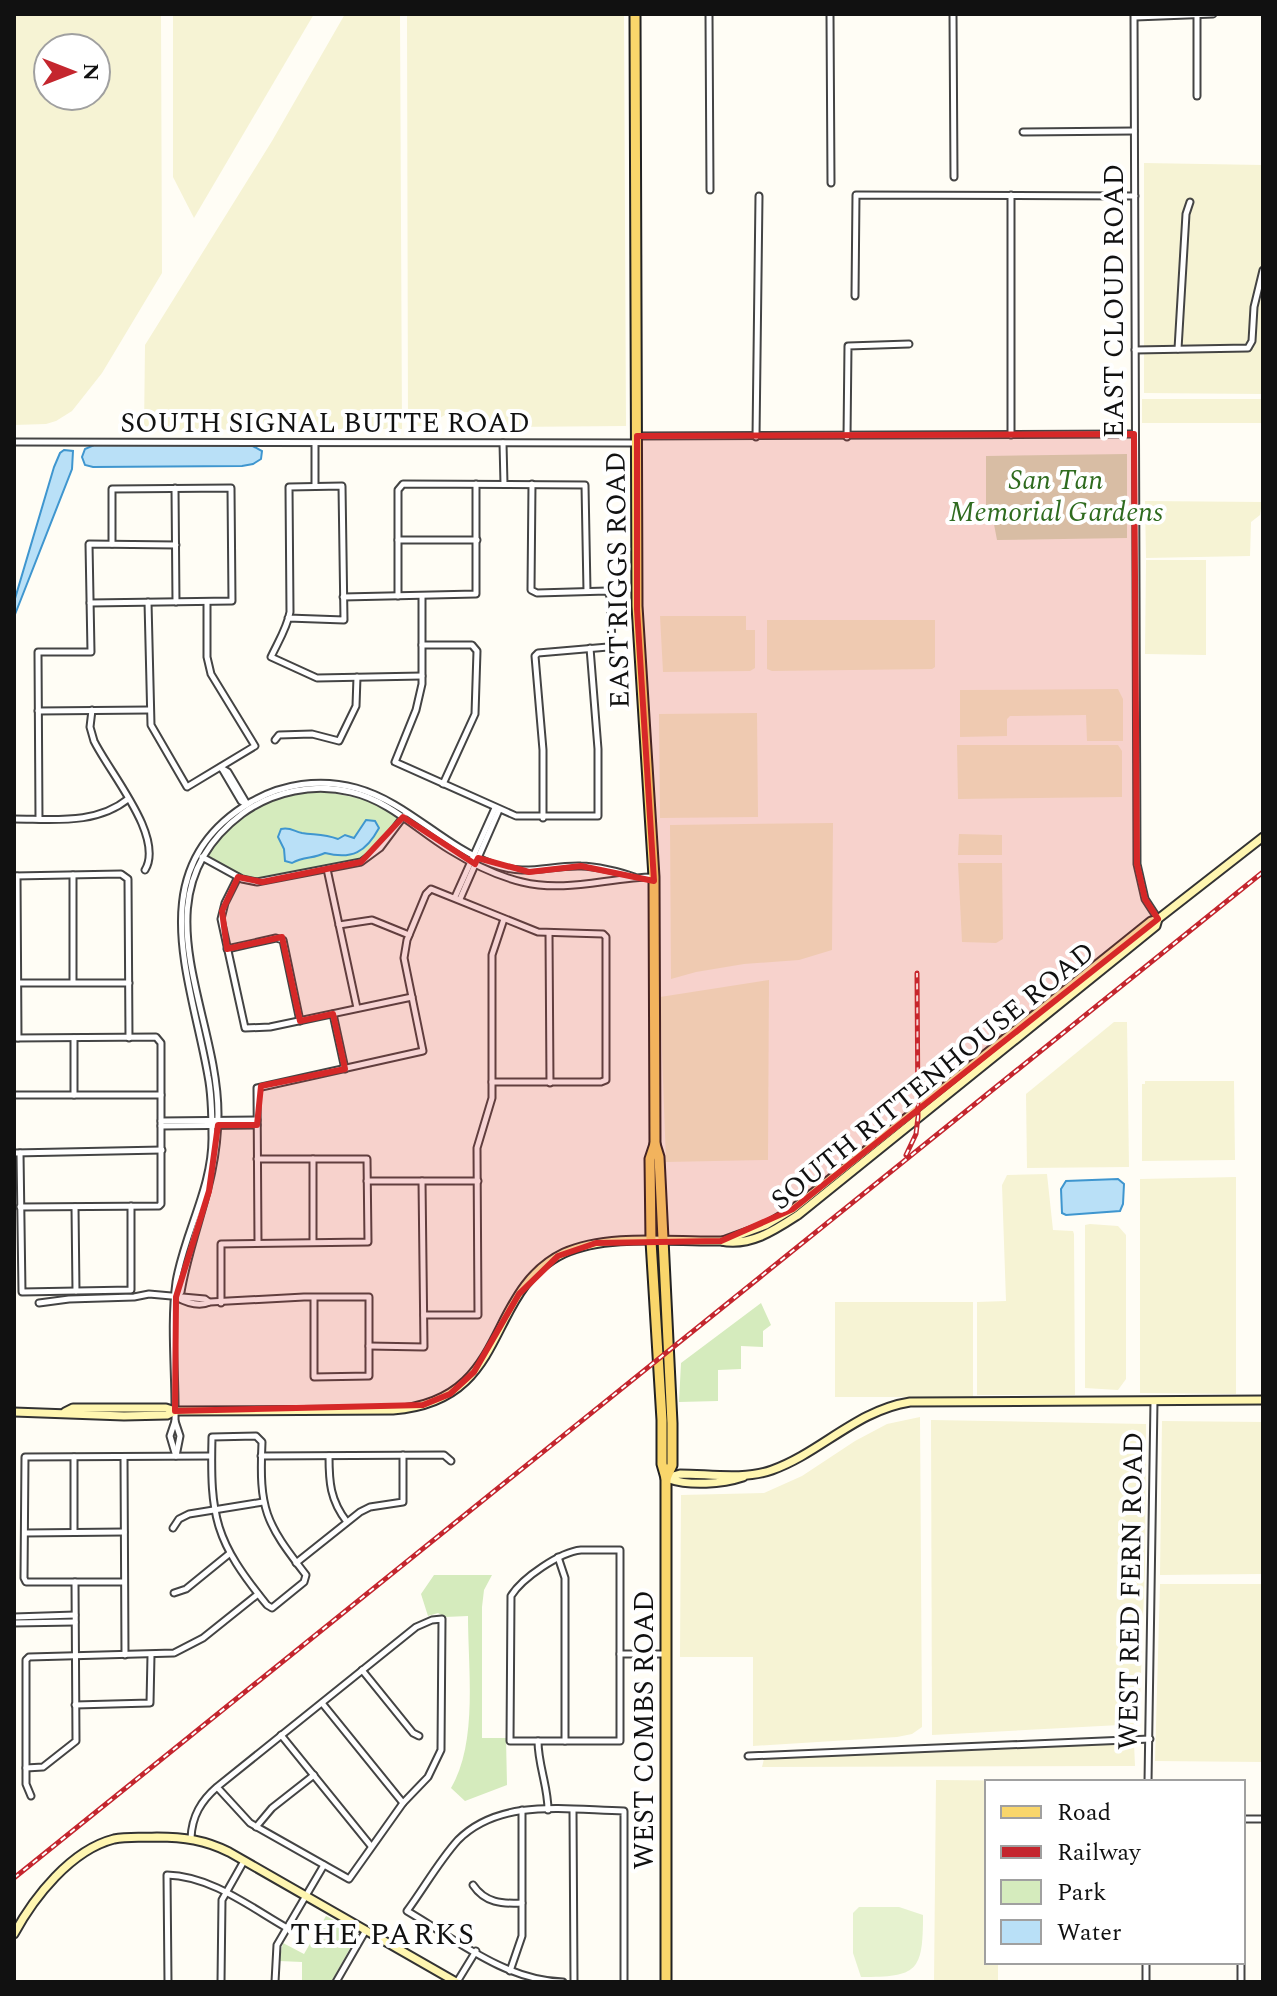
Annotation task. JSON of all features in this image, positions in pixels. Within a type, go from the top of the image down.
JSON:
[{"type":"main road","name":"EAST RIGGS ROAD","points":[[635,14],[638,623],[654,877],[655,1144],[650,1159],[656,1242]]},
{"type":"main road","name":"SOUTH RITTENHOUSE ROAD","points":[[721,1241],[733,1235],[777,1225],[795,1213],[797,1206],[1151,921],[1158,919],[1263,837]]},
{"type":"main road","name":"SOUTH RITTENHOUSE ROAD","points":[[14,1412],[65,1412],[72,1416],[167,1415],[175,1411],[393,1410],[423,1405],[450,1394],[485,1359],[519,1294],[550,1262],[587,1245],[721,1241],[736,1244],[798,1215],[1156,926],[1158,919]]},
{"type":"main road","name":"WEST COMBS ROAD","points":[[656,1242],[662,1464],[666,1478],[670,1837],[666,1982]]},
{"type":"main road","points":[[666,1478],[680,1483],[731,1481],[781,1467],[868,1416],[902,1403],[1263,1400]]},
{"type":"main road","points":[[14,1934],[41,1891],[99,1845],[123,1838],[191,1838],[212,1844],[244,1861],[457,1982]]},
{"type":"street","points":[[709,14],[710,190]]},
{"type":"street","points":[[830,14],[831,183]]},
{"type":"street","points":[[953,14],[954,177]]},
{"type":"street","points":[[1134,16],[1213,14]]},
{"type":"street","name":"EAST CLOUD ROAD","points":[[1134,16],[1137,864],[1142,891],[1158,919]]},
{"type":"street","points":[[1197,16],[1197,96]]},
{"type":"street","points":[[1023,132],[1134,131]]},
{"type":"street","points":[[855,296],[856,195],[1135,196]]},
{"type":"street","points":[[1011,195],[1011,435]]},
{"type":"street","points":[[756,437],[759,196]]},
{"type":"street","points":[[1178,349],[1186,214],[1190,202]]},
{"type":"street","points":[[1135,350],[1248,348],[1252,341],[1254,307],[1263,270]]},
{"type":"street","points":[[847,437],[848,346],[909,344]]},
{"type":"street","name":"SOUTH SIGNAL BUTTE ROAD","points":[[14,442],[503,443],[1134,434]]},
{"type":"street","points":[[315,443],[315,486]]},
{"type":"street","points":[[503,443],[504,484]]},
{"type":"street","points":[[343,597],[476,594],[476,484]]},
{"type":"street","points":[[532,484],[531,590],[537,593],[609,593],[611,646],[538,653],[535,656],[543,750],[543,818]]},
{"type":"street","points":[[398,596],[399,486],[585,485],[587,591]]},
{"type":"street","points":[[288,618],[344,620],[342,486],[289,487],[288,618],[271,657],[317,678],[422,676]]},
{"type":"street","points":[[175,488],[176,602]]},
{"type":"street","points":[[90,603],[232,601],[231,488],[112,489],[112,544]]},
{"type":"street","points":[[398,540],[477,540]]},
{"type":"street","points":[[39,819],[38,652],[91,652],[89,544],[176,545]]},
{"type":"street","points":[[422,596],[422,676],[416,710],[395,762],[516,816],[598,816],[598,749],[590,648]]},
{"type":"street","points":[[148,602],[151,725],[187,787],[255,746],[211,674],[207,657],[207,602]]},
{"type":"street","points":[[422,645],[475,647],[475,714],[443,784]]},
{"type":"street","points":[[275,740],[279,735],[312,734],[339,741],[356,706],[357,677]]},
{"type":"street","points":[[92,710],[90,727],[94,741],[149,843],[149,860],[145,870]]},
{"type":"street","points":[[38,711],[149,710]]},
{"type":"street","points":[[221,767],[228,772],[248,806]]},
{"type":"street","points":[[176,1455],[172,1439],[175,1421],[176,1297],[181,1292],[216,1156],[215,1080],[186,934],[189,895],[200,856],[248,806],[293,791],[328,789],[367,797],[405,814],[474,860],[515,880],[551,887],[571,887],[654,877]]},
{"type":"street","points":[[14,819],[93,818],[114,811],[128,799]]},
{"type":"street","points":[[457,898],[497,809]]},
{"type":"street","points":[[200,856],[238,877],[262,882],[327,869],[366,859],[380,848],[405,814]]},
{"type":"street","points":[[474,860],[520,871],[581,866],[634,877]]},
{"type":"street","points":[[327,869],[357,1008]]},
{"type":"street","points":[[20,1207],[161,1204],[161,1040],[156,1037],[129,1038],[16,1038],[16,876],[121,874],[128,879],[129,1038]]},
{"type":"street","points":[[73,875],[73,983]]},
{"type":"street","points":[[238,877],[221,919],[245,1028],[270,1027],[412,997]]},
{"type":"street","points":[[258,1243],[257,1088],[420,1053],[423,1046],[404,958],[409,935],[431,889],[525,929],[605,935],[606,1080],[492,1082]]},
{"type":"street","points":[[424,1315],[478,1315],[477,1148],[492,1098],[492,951],[504,919]]},
{"type":"street","points":[[339,925],[372,920],[409,935]]},
{"type":"street","points":[[549,933],[550,1083]]},
{"type":"street","points":[[227,949],[276,938],[283,940],[300,1021]]},
{"type":"street","points":[[18,983],[129,983]]},
{"type":"street","points":[[333,1014],[345,1069]]},
{"type":"street","points":[[74,1038],[74,1095]]},
{"type":"street","points":[[14,1095],[161,1095]]},
{"type":"street","points":[[161,1123],[257,1123]]},
{"type":"street","points":[[131,1206],[131,1290],[22,1292],[17,1153],[162,1150]]},
{"type":"street","points":[[221,1303],[221,1244],[368,1242],[367,1159],[257,1159]]},
{"type":"street","points":[[313,1159],[313,1242]]},
{"type":"street","points":[[367,1181],[478,1181]]},
{"type":"street","points":[[369,1346],[424,1347],[422,1181]]},
{"type":"street","points":[[75,1207],[76,1291]]},
{"type":"street","points":[[39,1303],[149,1294],[221,1303],[314,1297],[369,1297],[369,1376],[314,1377],[314,1297]]},
{"type":"street","name":"WEST RED FERN ROAD","points":[[1148,1780],[1154,1401]]},
{"type":"street","points":[[175,1421],[179,1440],[176,1455]]},
{"type":"street","points":[[212,1437],[260,1438],[261,1456],[263,1502],[276,1536],[307,1579],[272,1608],[229,1554],[213,1509],[212,1437]]},
{"type":"street","points":[[172,1439],[179,1440]]},
{"type":"street","points":[[296,1563],[370,1507],[401,1504],[404,1497],[403,1455]]},
{"type":"street","points":[[261,1456],[444,1455],[451,1461]]},
{"type":"street","points":[[124,1582],[26,1582],[25,1457],[211,1456]]},
{"type":"street","points":[[329,1456],[329,1488],[334,1503],[347,1522]]},
{"type":"street","points":[[74,1457],[74,1532]]},
{"type":"street","points":[[124,1457],[125,1655]]},
{"type":"street","points":[[173,1528],[179,1519],[189,1514],[263,1502]]},
{"type":"street","points":[[25,1533],[124,1532]]},
{"type":"street","points":[[581,1550],[620,1550],[620,1741],[510,1741],[510,1605],[513,1592],[558,1557],[581,1550]]},
{"type":"street","points":[[174,1593],[186,1589],[229,1554]]},
{"type":"street","points":[[558,1557],[565,1578],[565,1741]]},
{"type":"street","points":[[26,1768],[43,1767],[76,1741],[75,1582]]},
{"type":"street","points":[[31,1796],[27,1791],[26,1768],[26,1660],[32,1656],[174,1653],[196,1643],[258,1594]]},
{"type":"street","points":[[14,1620],[27,1615],[75,1619]]},
{"type":"street","points":[[27,1615],[28,1623]]},
{"type":"street","points":[[14,1620],[28,1623],[75,1619]]},
{"type":"street","points":[[191,1838],[192,1823],[201,1804],[217,1787],[416,1627],[423,1622],[442,1619],[441,1750],[428,1777],[403,1803],[349,1879],[256,1827],[217,1787]]},
{"type":"street","points":[[620,1654],[666,1654]]},
{"type":"street","points":[[75,1705],[150,1703],[151,1655]]},
{"type":"street","points":[[362,1670],[413,1733],[419,1736]]},
{"type":"street","points":[[322,1703],[403,1803]]},
{"type":"street","points":[[281,1735],[371,1846]]},
{"type":"street","points":[[748,1756],[1150,1739]]},
{"type":"street","points":[[538,1741],[548,1810]]},
{"type":"street","points":[[256,1827],[272,1808],[314,1775]]},
{"type":"street","points":[[510,1971],[521,1940],[522,1810]]},
{"type":"street","points":[[563,1982],[535,1979],[510,1971],[407,1911],[450,1851],[468,1832],[493,1816],[522,1810],[624,1811],[624,1982]]},
{"type":"street","points":[[573,1810],[574,1982]]},
{"type":"street","points":[[221,1982],[221,1907],[225,1893],[244,1861]]},
{"type":"street","points":[[275,1982],[275,1955],[324,1865]]},
{"type":"street","points":[[168,1982],[167,1875],[195,1878],[287,1928]]},
{"type":"street","points":[[473,1885],[479,1894],[492,1901],[522,1903]]},
{"type":"street","points":[[336,1982],[366,1930]]},
{"type":"street","points":[[457,1982],[476,1951]]},
{"type":"highlighted area","points":[[1134,434],[1137,864],[1145,899],[1158,919],[793,1209],[721,1241],[596,1243],[558,1256],[519,1294],[474,1372],[450,1394],[423,1405],[175,1411],[176,1297],[209,1191],[218,1125],[257,1125],[261,1086],[345,1069],[333,1014],[300,1021],[282,937],[227,949],[222,911],[238,877],[262,882],[361,862],[403,817],[475,864],[478,858],[529,872],[581,866],[654,881],[637,609],[637,436]]},
{"type":"shaded area","points":[[14,14],[161,14],[162,273],[102,373],[72,411],[46,424],[14,425]]},
{"type":"shaded area","points":[[173,14],[314,14],[194,218],[173,177]]},
{"type":"shaded area","points":[[345,14],[400,14],[402,429],[144,430],[145,345],[272,141]]},
{"type":"shaded area","points":[[407,14],[624,14],[626,426],[505,427],[470,412],[459,412],[448,413],[427,426],[408,426]]},
{"type":"shaded area","points":[[1144,163],[1263,165],[1263,394],[1144,393]]},
{"type":"shaded area","points":[[1142,399],[1263,399],[1263,423],[1142,423]]},
{"type":"shaded area","points":[[1145,501],[1262,502],[1260,515],[1251,522],[1250,556],[1146,558]]},
{"type":"shaded area","points":[[1146,560],[1206,560],[1206,655],[1145,654]]},
{"type":"shaded area","points":[[660,616],[746,616],[746,630],[755,630],[755,668],[750,671],[663,672]]},
{"type":"shaded area","points":[[767,620],[935,620],[935,667],[772,671],[767,669]]},
{"type":"shaded area","points":[[1118,689],[1123,699],[1123,741],[1087,741],[1086,715],[1010,716],[1007,719],[1007,736],[960,737],[960,690]]},
{"type":"shaded area","points":[[757,713],[758,817],[660,818],[659,714]]},
{"type":"shaded area","points":[[957,745],[1118,745],[1122,751],[1122,797],[958,799]]},
{"type":"shaded area","points":[[833,823],[832,950],[799,960],[744,964],[671,979],[670,825]]},
{"type":"shaded area","points":[[959,834],[1002,835],[1002,855],[958,855]]},
{"type":"shaded area","points":[[958,863],[1002,863],[1003,939],[996,943],[962,942]]},
{"type":"shaded area","points":[[769,980],[768,1160],[666,1162],[660,997]]},
{"type":"shaded area","points":[[1114,1022],[1127,1022],[1129,1167],[1027,1168],[1026,1094]]},
{"type":"shaded area","points":[[1145,1081],[1234,1081],[1235,1160],[1142,1161],[1142,1084]]},
{"type":"shaded area","points":[[1047,1174],[1053,1230],[1073,1231],[1074,1234],[1075,1395],[977,1395],[977,1302],[1006,1301],[1002,1185],[1007,1175]]},
{"type":"shaded area","points":[[1236,1177],[1236,1394],[1140,1393],[1140,1179]]},
{"type":"shaded area","points":[[1085,1225],[1118,1226],[1126,1235],[1126,1379],[1118,1390],[1085,1388]]},
{"type":"shaded area","points":[[835,1302],[973,1302],[973,1397],[835,1397]]},
{"type":"shaded area","points":[[920,1417],[922,1727],[912,1734],[897,1737],[753,1746],[753,1657],[680,1657],[681,1495],[764,1493],[802,1476],[887,1424]]},
{"type":"shaded area","points":[[931,1420],[1146,1424],[1139,1724],[932,1735]]},
{"type":"shaded area","points":[[1162,1421],[1263,1422],[1263,1574],[1160,1575]]},
{"type":"shaded area","points":[[1160,1584],[1263,1584],[1263,1762],[1155,1761]]},
{"type":"shaded area","points":[[1134,1743],[1135,1766],[762,1767],[764,1759]]},
{"type":"shaded area","points":[[936,1780],[985,1780],[985,1964],[998,1964],[998,1982],[934,1982]]},
{"type":"green space","name":"San Tan Memorial Gardens","points":[[1127,454],[1127,538],[997,540],[993,519],[986,512],[986,456]]},
{"type":"green space","points":[[320,791],[370,800],[400,817],[377,848],[361,860],[261,881],[239,876],[205,857],[229,829],[255,810],[284,798]]},
{"type":"green space","points":[[761,1303],[771,1325],[763,1331],[763,1347],[741,1346],[741,1369],[718,1370],[718,1401],[679,1402],[681,1363]]},
{"type":"green space","points":[[434,1575],[492,1575],[484,1590],[482,1607],[482,1738],[506,1738],[507,1785],[465,1801],[451,1788],[465,1749],[468,1727],[468,1616],[445,1617],[438,1613],[428,1616],[421,1594]]},
{"type":"green space","points":[[859,1907],[899,1907],[923,1915],[921,1949],[913,1967],[894,1975],[861,1977],[853,1953],[853,1913]]},
{"type":"green space","points":[[326,1916],[356,1931],[357,1936],[331,1982],[302,1982],[302,1962],[279,1961],[283,1943],[304,1954]]},
{"type":"water","points":[[249,444],[262,451],[261,459],[242,466],[93,467],[85,465],[82,457],[85,449],[94,445]]},
{"type":"water","points":[[64,450],[73,451],[72,469],[14,617],[14,602],[54,467]]},
{"type":"water","points":[[366,820],[375,821],[379,828],[369,843],[357,852],[343,855],[325,853],[292,863],[285,861],[278,837],[281,829],[338,839],[345,835],[354,838]]},
{"type":"water","points":[[1118,1179],[1124,1184],[1120,1211],[1062,1213],[1061,1189],[1066,1181]]},
{"type":"railway","points":[[14,1878],[1263,872]]},
{"type":"railway","points":[[906,1155],[916,1134],[918,1117],[917,973]]},
{"type":"district","name":"THE PARKS","points":[[383,1935]]}]
